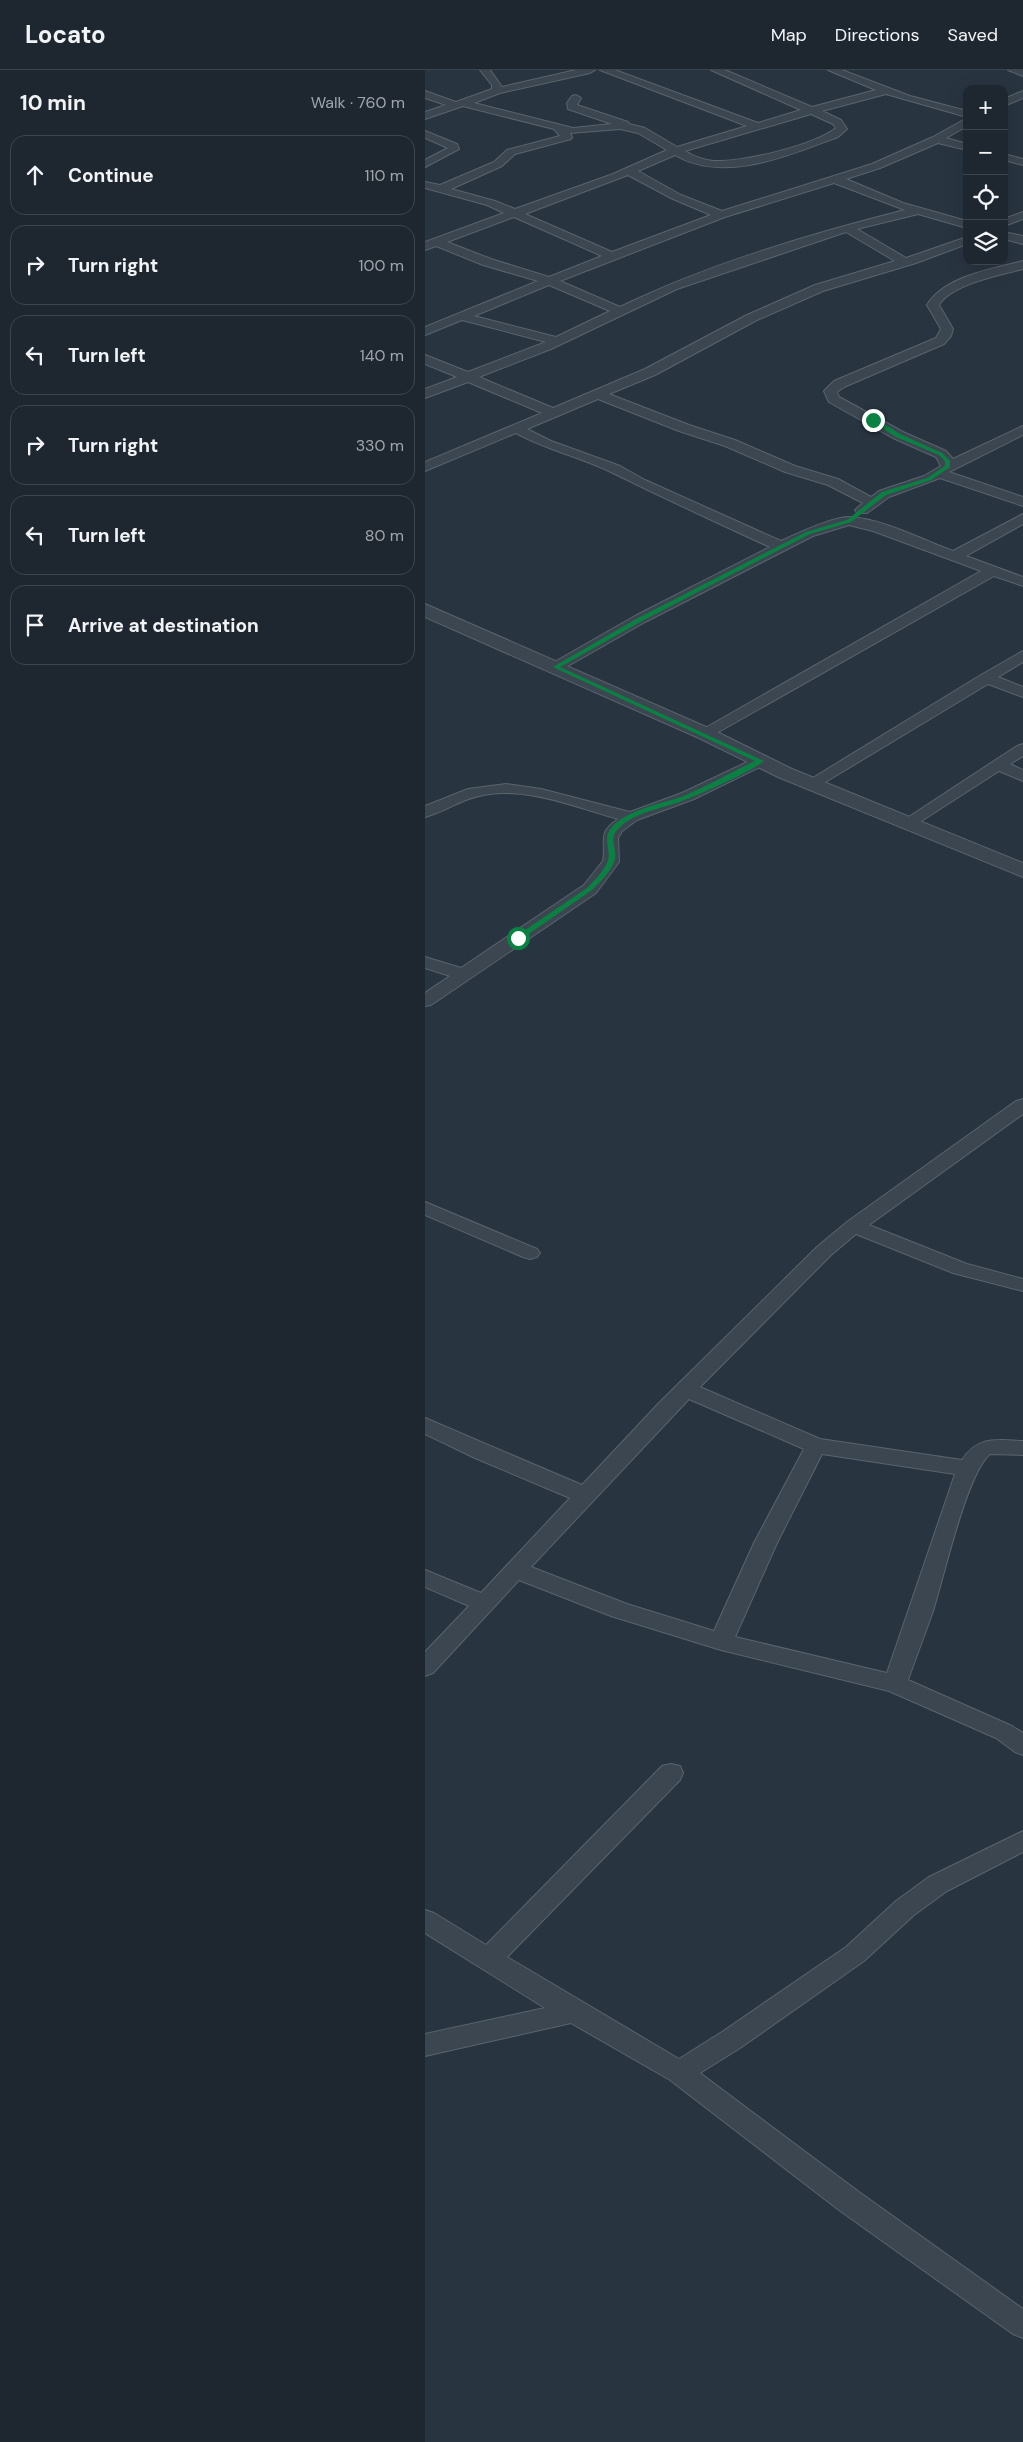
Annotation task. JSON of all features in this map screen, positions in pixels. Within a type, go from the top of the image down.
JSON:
[{"type":"street","points":[[485,70],[488,76],[497,84],[497,92]]},
{"type":"street","points":[[425,116],[497,92],[590,70]]},
{"type":"street","points":[[605,70],[757,126]]},
{"type":"street","points":[[576,98],[572,107],[648,132],[674,151],[703,163],[737,163],[798,148],[841,131],[841,126],[837,122],[716,70]]},
{"type":"street","points":[[833,70],[886,91],[963,113]]},
{"type":"street","points":[[1013,70],[1023,73]]},
{"type":"street","points":[[425,246],[517,214],[629,171],[674,151],[812,110],[886,91]]},
{"type":"street","points":[[425,94],[559,129],[580,132],[611,127],[630,127]]},
{"type":"street","points":[[1008,101],[1023,94]]},
{"type":"street","points":[[425,331],[612,256],[721,215],[875,166],[937,139],[963,123]]},
{"type":"street","points":[[441,189],[498,164],[511,152],[567,137],[559,129]]},
{"type":"street","points":[[425,134],[453,146],[454,149],[425,164]]},
{"type":"street","points":[[937,139],[963,146]]},
{"type":"street","points":[[1008,158],[1023,162]]},
{"type":"street","points":[[629,171],[677,197],[721,215]]},
{"type":"street","points":[[835,179],[917,211],[963,224]]},
{"type":"street","points":[[425,185],[491,203],[612,256]]},
{"type":"street","points":[[425,394],[557,341],[673,286],[847,228],[917,211]]},
{"type":"street","points":[[1008,221],[1023,215]]},
{"type":"street","points":[[847,228],[905,262]]},
{"type":"street","points":[[1008,236],[1023,240]]},
{"type":"street","points":[[425,467],[650,372],[751,318],[811,292],[963,241]]},
{"type":"street","points":[[437,242],[549,281],[619,311]]},
{"type":"street","points":[[943,470],[947,461],[941,454],[898,435],[862,413],[834,399],[830,391],[844,381],[939,341],[945,336],[947,329],[933,305],[935,299],[967,282],[1023,265]]},
{"type":"street","points":[[460,316],[557,341]]},
{"type":"street","points":[[425,359],[554,413]]},
{"type":"street","points":[[598,394],[666,422],[730,443],[790,469],[833,482],[871,502]]},
{"type":"street","points":[[518,429],[546,444],[615,469],[640,483],[782,547]]},
{"type":"street","points":[[556,667],[640,619],[808,533],[849,521],[871,502],[884,494],[923,482],[1023,430]]},
{"type":"street","points":[[943,470],[1023,502]]},
{"type":"street","points":[[955,556],[1023,518]]},
{"type":"street","points":[[849,521],[878,528],[1023,582]]},
{"type":"street","points":[[706,734],[994,570]]},
{"type":"street","points":[[425,610],[706,734],[811,784],[1023,871]]},
{"type":"street","points":[[811,784],[1023,656]]},
{"type":"street","points":[[986,678],[1023,692]]},
{"type":"street","points":[[906,824],[1023,749]]},
{"type":"street","points":[[425,1001],[590,889],[611,862],[611,833],[631,817],[688,796],[761,761]]},
{"type":"street","points":[[998,765],[1023,776]]},
{"type":"street","points":[[425,812],[462,795],[499,788],[531,793],[631,817]]},
{"type":"street","points":[[425,962],[463,975]]},
{"type":"street","points":[[425,1666],[686,1389],[823,1251],[854,1226],[1023,1105]]},
{"type":"street","points":[[425,1208],[530,1253]]},
{"type":"street","points":[[854,1226],[960,1269],[1023,1285]]},
{"type":"street","points":[[686,1389],[816,1446],[968,1468]]},
{"type":"street","points":[[425,1425],[585,1495]]},
{"type":"street","points":[[721,1642],[756,1559],[783,1503],[816,1446]]},
{"type":"street","points":[[895,1684],[921,1612],[956,1498],[968,1468],[976,1455],[983,1449],[991,1447],[1023,1448]]},
{"type":"street","points":[[516,1570],[619,1610],[721,1642],[895,1684],[1004,1732],[1023,1746]]},
{"type":"street","points":[[425,1578],[484,1604]]},
{"type":"street","points":[[489,1959],[671,1773]]},
{"type":"street","points":[[679,2072],[731,2040],[855,1954],[905,1908],[939,1884],[1023,1841]]},
{"type":"street","points":[[425,1920],[574,2012],[679,2072],[849,2201],[1023,2325]]},
{"type":"street","points":[[425,2045],[574,2012]]},
{"type":"route","points":[[518,938],[590,889],[599,879],[611,862],[609,838],[615,828],[631,817],[688,796],[761,761],[706,734],[556,667],[640,619],[808,533],[849,521],[871,502],[884,494],[900,487],[923,482],[948,467],[945,457],[941,454],[898,435],[873,420]]}]
